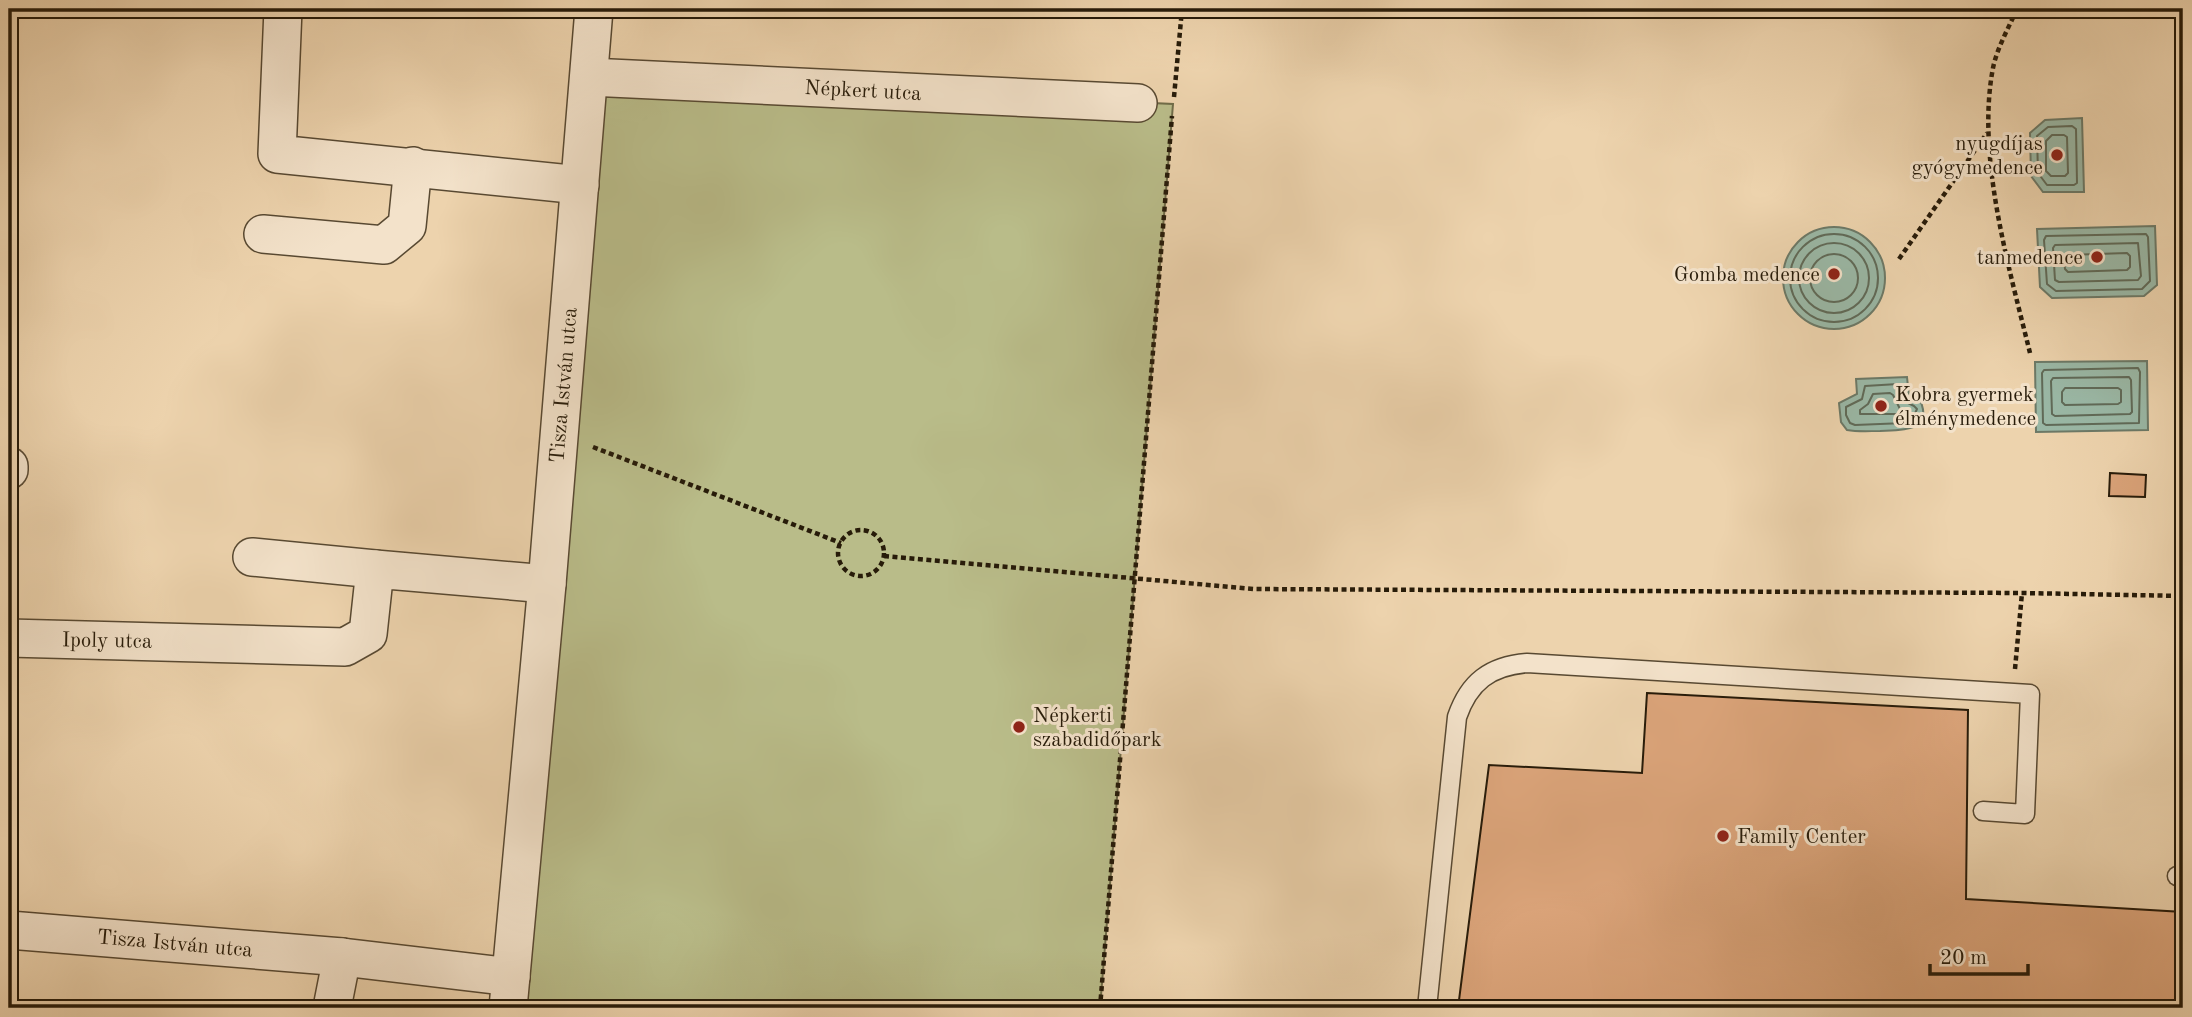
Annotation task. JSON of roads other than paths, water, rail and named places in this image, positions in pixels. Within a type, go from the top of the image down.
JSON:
[{"type":"street","points":[[284,9],[277,154],[580,185]]},
{"type":"street","name":"Tisza István utca","points":[[9,930],[342,957],[509,992],[547,584],[594,9]]},
{"type":"street","name":"Népkert utca","points":[[589,78],[1138,103]]},
{"type":"street","points":[[263,234],[384,245],[407,226],[414,166]]},
{"type":"street","points":[[252,557],[547,584]]},
{"type":"street","name":"Ipoly utca","points":[[9,638],[345,647],[368,634],[375,569]]},
{"type":"street","points":[[331,1008],[342,957]]},
{"type":"lane","points":[[1427,1008],[1457,717],[1463,698],[1475,683],[1508,664],[2031,694],[2025,814],[1983,811]]},
{"type":"water","name":"nyugdíjas gyógymedence","points":[[2082,118],[2084,192],[2043,192],[2031,176],[2030,133],[2045,120]]},
{"type":"water","name":"tanmedence","points":[[2155,226],[2157,285],[2144,296],[2052,298],[2040,287],[2037,229]]},
{"type":"water","name":"Gomba medence","points":[[1834,227],[1853,231],[1870,242],[1881,259],[1885,278],[1881,297],[1870,314],[1853,325],[1834,329],[1815,325],[1798,314],[1787,297],[1783,278],[1787,259],[1798,242],[1815,231]]},
{"type":"water","points":[[2147,361],[2148,430],[2036,432],[2035,362]]},
{"type":"water","name":"Kobra gyermek élménymedence","points":[[1907,377],[1909,397],[1920,400],[1923,410],[1923,418],[1919,424],[1897,430],[1847,430],[1841,422],[1839,403],[1857,394],[1856,379]]},
{"type":"place","name":"nyugdíjas gyógymedence","points":[[2057,155]]},
{"type":"place","name":"tanmedence","points":[[2097,257]]},
{"type":"place","name":"Gomba medence","points":[[1834,274]]},
{"type":"place","name":"Kobra gyermek élménymedence","points":[[1881,406]]},
{"type":"place","name":"Népkerti szabadidőpark","points":[[1019,727]]},
{"type":"place","name":"Family Center","points":[[1723,836]]}]
